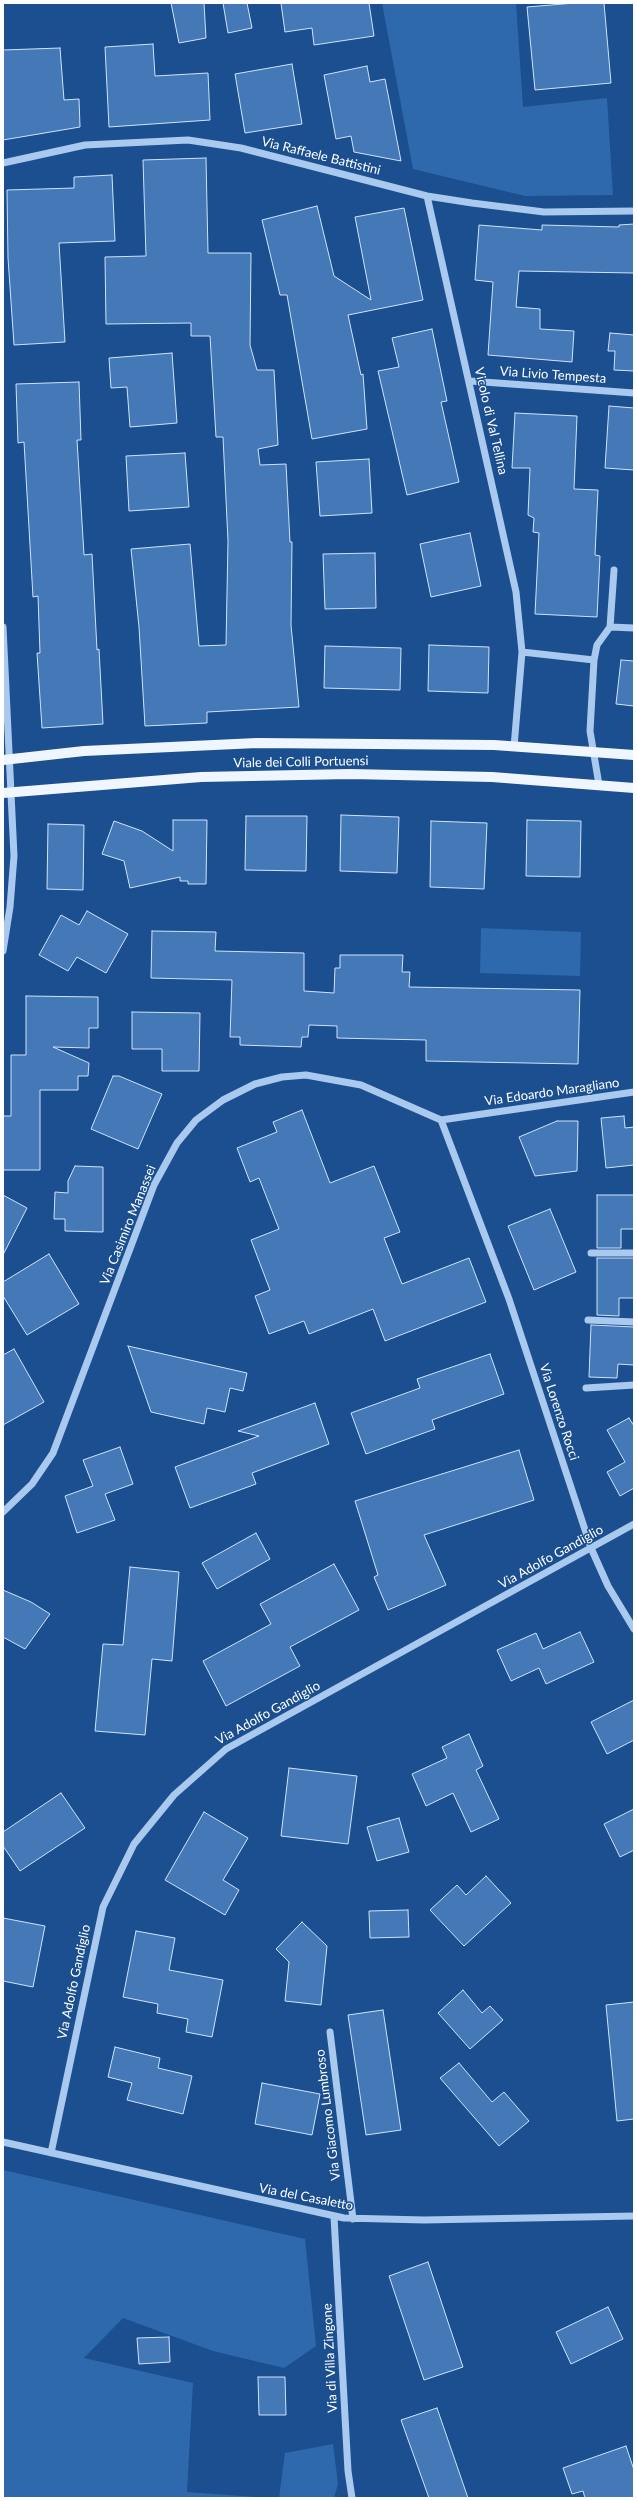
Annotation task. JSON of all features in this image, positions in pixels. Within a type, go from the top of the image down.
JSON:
[{"type":"main road","name":"Viale dei Colli Portuensi","points":[[6,760],[84,751],[258,743],[402,743],[514,746],[634,755]]},
{"type":"main road","name":"Viale dei Colli Portuensi","points":[[8,792],[201,777],[306,775],[484,777],[634,788]]},
{"type":"street","name":"Via Raffaele Battistini","points":[[3,163],[85,145],[188,140],[241,148],[427,196],[544,212],[634,212]]},
{"type":"street","name":"Vicolo di Val Tellina","points":[[427,196],[470,381],[516,592],[522,652],[514,746]]},
{"type":"street","name":"Via Livio Tempesta","points":[[470,381],[634,392]]},
{"type":"street","points":[[599,785],[590,731],[594,660],[597,645],[610,627],[614,570]]},
{"type":"street","points":[[3,627],[6,760],[13,877],[3,951]]},
{"type":"street","points":[[610,627],[634,628]]},
{"type":"street","points":[[522,652],[594,660]]},
{"type":"street","name":"Via Casimiro Manassei","points":[[3,1512],[32,1484],[53,1453],[154,1186],[177,1144],[196,1120],[223,1100],[255,1084],[282,1077],[306,1075],[361,1085],[441,1120]]},
{"type":"street","name":"Via Edoardo Maragliano","points":[[441,1120],[634,1092]]},
{"type":"street","name":"Via Lorenzo Rocci","points":[[441,1120],[509,1299],[591,1548],[608,1586],[634,1629]]},
{"type":"street","points":[[591,1253],[634,1253]]},
{"type":"street","points":[[588,1320],[634,1322]]},
{"type":"street","points":[[586,1388],[634,1385]]},
{"type":"street","name":"Via Adolfo Gandiglio","points":[[51,2152],[103,1907],[134,1844],[174,1795],[197,1772],[226,1749],[634,1524]]},
{"type":"street","name":"Via Giacomo Lumbroso","points":[[330,2032],[353,2219]]},
{"type":"street","name":"Via del Casaletto","points":[[3,2142],[334,2217],[353,2219],[417,2220],[634,2216]]},
{"type":"street","name":"Via di Villa Zingone","points":[[334,2217],[348,2471],[352,2498]]},
{"type":"shaded area","points":[[382,3],[516,3],[523,107],[607,98],[613,195],[525,196],[413,169]]},
{"type":"shaded area","points":[[481,928],[581,932],[580,976],[480,973]]},
{"type":"shaded area","points":[[3,2170],[305,2239],[316,2346],[284,2368],[213,2351],[123,2318],[84,2358],[193,2383],[187,2492],[270,2498],[3,2498]]},
{"type":"shaded area","points":[[333,2444],[338,2484],[334,2498],[279,2498],[285,2453]]},
{"type":"building","points":[[171,3],[204,3],[206,38],[179,43]]},
{"type":"building","points":[[223,3],[247,3],[252,28],[228,33]]},
{"type":"building","points":[[281,3],[369,3],[374,36],[314,45],[312,28],[285,32]]},
{"type":"building","points":[[575,3],[604,3],[611,83],[535,90],[527,7]]},
{"type":"building","points":[[153,44],[155,76],[208,73],[210,120],[109,127],[105,47]]},
{"type":"building","points":[[60,48],[64,100],[79,99],[80,127],[3,140],[3,50]]},
{"type":"building","points":[[292,64],[302,124],[245,133],[235,74]]},
{"type":"building","points":[[367,66],[370,82],[385,79],[401,161],[354,152],[351,136],[336,139],[324,75]]},
{"type":"building","points":[[206,158],[208,253],[251,253],[250,345],[257,370],[274,370],[278,445],[258,449],[260,465],[286,464],[290,542],[292,542],[291,625],[299,707],[207,712],[207,723],[145,726],[139,627],[131,549],[190,544],[199,646],[226,645],[228,541],[223,437],[216,437],[210,336],[191,336],[191,323],[106,324],[105,257],[146,256],[143,160]]},
{"type":"building","points":[[112,175],[115,241],[59,243],[65,342],[14,345],[8,258],[7,190],[74,188],[74,177]]},
{"type":"building","points":[[317,206],[334,276],[371,300],[355,217],[404,208],[423,300],[348,315],[361,375],[363,374],[367,429],[312,439],[287,295],[280,295],[262,220]]},
{"type":"building","points":[[634,224],[634,273],[519,271],[516,307],[540,309],[540,329],[574,331],[572,362],[488,355],[493,282],[475,280],[479,225],[542,230],[542,225],[619,227],[619,225]]},
{"type":"building","points":[[432,329],[447,401],[441,402],[459,482],[407,495],[378,371],[399,367],[392,338]]},
{"type":"building","points":[[610,333],[634,335],[634,371],[614,370],[615,351],[608,351]]},
{"type":"building","points":[[172,353],[177,423],[130,427],[127,387],[111,388],[109,358]]},
{"type":"building","points":[[79,382],[81,440],[77,440],[84,555],[92,554],[97,650],[99,649],[103,724],[42,728],[37,653],[40,653],[38,596],[33,597],[24,442],[18,443],[16,384]]},
{"type":"building","points":[[609,406],[634,408],[634,470],[605,468]]},
{"type":"building","points":[[515,413],[577,416],[574,489],[598,490],[595,555],[600,556],[597,617],[535,614],[539,533],[533,532],[534,518],[528,515],[530,468],[512,468]]},
{"type":"building","points":[[185,453],[189,507],[129,511],[126,456]]},
{"type":"building","points":[[369,459],[372,513],[320,516],[316,462]]},
{"type":"building","points":[[470,533],[481,586],[431,597],[420,544]]},
{"type":"building","points":[[375,553],[376,608],[325,609],[323,554]]},
{"type":"building","points":[[429,645],[489,647],[488,693],[428,691]]},
{"type":"building","points":[[325,646],[401,648],[400,690],[324,688]]},
{"type":"building","points":[[621,660],[634,661],[634,706],[616,704]]},
{"type":"building","points":[[341,815],[399,817],[397,873],[340,871]]},
{"type":"building","points":[[246,816],[307,816],[306,871],[245,870]]},
{"type":"building","points":[[173,820],[207,820],[206,884],[188,884],[188,881],[180,881],[180,877],[130,888],[124,861],[102,854],[114,821],[142,831],[173,851]]},
{"type":"building","points":[[527,820],[581,821],[580,877],[526,876]]},
{"type":"building","points":[[431,821],[487,823],[484,889],[430,887]]},
{"type":"building","points":[[48,824],[84,825],[83,890],[47,889]]},
{"type":"building","points":[[87,911],[128,934],[106,973],[77,957],[68,971],[39,955],[61,915],[79,925]]},
{"type":"building","points":[[152,931],[216,932],[215,951],[304,953],[304,991],[334,993],[335,968],[340,968],[340,955],[403,955],[402,972],[410,972],[409,987],[580,990],[578,1064],[426,1061],[426,1040],[337,1038],[337,1026],[309,1025],[308,1037],[302,1037],[301,1047],[240,1045],[240,1037],[230,1037],[232,980],[151,978]]},
{"type":"building","points":[[26,996],[98,997],[98,1028],[89,1028],[89,1048],[53,1047],[89,1063],[88,1076],[78,1076],[78,1090],[40,1090],[40,1170],[3,1170],[3,1116],[11,1116],[11,1055],[26,1055]]},
{"type":"building","points":[[132,1012],[200,1013],[199,1071],[162,1071],[162,1049],[132,1049]]},
{"type":"building","points":[[113,1076],[119,1076],[162,1094],[138,1149],[91,1129]]},
{"type":"building","points":[[302,1110],[330,1183],[374,1166],[400,1232],[384,1238],[402,1284],[469,1258],[486,1302],[385,1341],[373,1309],[309,1334],[304,1321],[269,1334],[255,1296],[270,1290],[251,1240],[279,1229],[259,1178],[250,1182],[237,1148],[277,1132],[273,1122]]},
{"type":"building","points":[[624,1116],[625,1128],[634,1127],[634,1165],[606,1168],[601,1118]]},
{"type":"building","points":[[557,1121],[578,1121],[577,1171],[535,1176],[519,1137]]},
{"type":"building","points":[[75,1166],[103,1167],[103,1232],[65,1231],[65,1219],[54,1219],[55,1192],[68,1193],[68,1181]]},
{"type":"building","points":[[3,1195],[27,1208],[3,1255]]},
{"type":"building","points":[[597,1195],[634,1195],[634,1229],[621,1229],[621,1248],[597,1248]]},
{"type":"building","points":[[550,1209],[576,1272],[534,1290],[508,1226]]},
{"type":"building","points":[[49,1254],[79,1304],[27,1335],[3,1296],[3,1282]]},
{"type":"building","points":[[597,1258],[634,1258],[634,1298],[619,1298],[619,1316],[597,1315]]},
{"type":"building","points":[[591,1325],[634,1327],[634,1365],[618,1364],[617,1378],[589,1377]]},
{"type":"building","points":[[128,1346],[247,1373],[243,1391],[230,1388],[225,1412],[207,1408],[204,1424],[151,1412]]},
{"type":"building","points":[[14,1349],[44,1402],[3,1425],[3,1355]]},
{"type":"building","points":[[490,1354],[504,1394],[432,1420],[435,1429],[366,1454],[351,1413],[420,1388],[417,1379]]},
{"type":"building","points":[[315,1403],[329,1444],[252,1473],[256,1484],[190,1508],[175,1467],[259,1436],[238,1431]]},
{"type":"building","points":[[629,1418],[634,1426],[634,1488],[620,1496],[607,1472],[625,1462],[607,1430]]},
{"type":"building","points":[[120,1447],[133,1484],[105,1494],[115,1520],[77,1533],[65,1496],[93,1486],[83,1460]]},
{"type":"building","points":[[519,1450],[534,1500],[424,1535],[446,1585],[388,1610],[374,1577],[378,1575],[355,1501]]},
{"type":"building","points":[[256,1533],[270,1559],[217,1589],[202,1563]]},
{"type":"building","points":[[334,1564],[359,1610],[290,1647],[300,1666],[226,1706],[203,1661],[271,1624],[260,1604]]},
{"type":"building","points":[[130,1567],[179,1572],[172,1661],[152,1659],[145,1735],[95,1731],[103,1644],[123,1645]]},
{"type":"building","points":[[3,1590],[31,1602],[50,1614],[25,1649],[3,1637]]},
{"type":"building","points":[[580,1632],[594,1662],[546,1684],[539,1668],[511,1681],[497,1650],[536,1633],[543,1649]]},
{"type":"building","points":[[634,1700],[634,1740],[607,1754],[591,1722]]},
{"type":"building","points":[[469,1734],[483,1766],[476,1770],[499,1819],[471,1832],[453,1793],[426,1806],[412,1774],[447,1758],[442,1747]]},
{"type":"building","points":[[289,1768],[357,1776],[348,1844],[281,1836]]},
{"type":"building","points":[[61,1793],[85,1828],[20,1871],[3,1846],[3,1832]]},
{"type":"building","points":[[634,1809],[634,1850],[620,1857],[604,1824]]},
{"type":"building","points":[[204,1812],[248,1838],[223,1880],[239,1890],[225,1915],[165,1880]]},
{"type":"building","points":[[399,1818],[409,1852],[377,1861],[367,1827]]},
{"type":"building","points":[[486,1876],[511,1903],[464,1946],[430,1910],[457,1885],[466,1895]]},
{"type":"building","points":[[408,1910],[409,1937],[370,1938],[369,1911]]},
{"type":"building","points":[[3,1918],[45,1926],[33,1987],[3,1981]]},
{"type":"building","points":[[302,1922],[327,1946],[321,2005],[285,2001],[289,1962],[276,1949]]},
{"type":"building","points":[[136,1931],[175,1938],[169,1970],[223,1980],[212,2037],[186,2032],[188,2019],[157,2013],[158,2004],[123,1997]]},
{"type":"building","points":[[463,1990],[482,2013],[490,2006],[503,2020],[470,2049],[438,2013]]},
{"type":"building","points":[[634,2002],[634,2119],[617,2121],[606,2005]]},
{"type":"building","points":[[383,2010],[401,2130],[366,2135],[348,2015]]},
{"type":"building","points":[[115,2047],[160,2058],[158,2068],[192,2076],[183,2114],[127,2100],[132,2083],[108,2077]]},
{"type":"building","points":[[459,2063],[492,2102],[504,2092],[529,2121],[499,2146],[440,2078]]},
{"type":"building","points":[[262,2083],[320,2094],[312,2135],[255,2124]]},
{"type":"building","points":[[428,2262],[463,2367],[424,2380],[389,2276]]},
{"type":"building","points":[[608,2307],[623,2339],[571,2364],[556,2332]]},
{"type":"building","points":[[169,2337],[170,2362],[139,2364],[137,2338]]},
{"type":"building","points":[[258,2377],[285,2377],[286,2415],[259,2415]]},
{"type":"building","points":[[437,2408],[468,2498],[429,2498],[401,2420]]},
{"type":"building","points":[[626,2446],[634,2470],[634,2498],[585,2498],[583,2491],[572,2494],[563,2468]]}]
